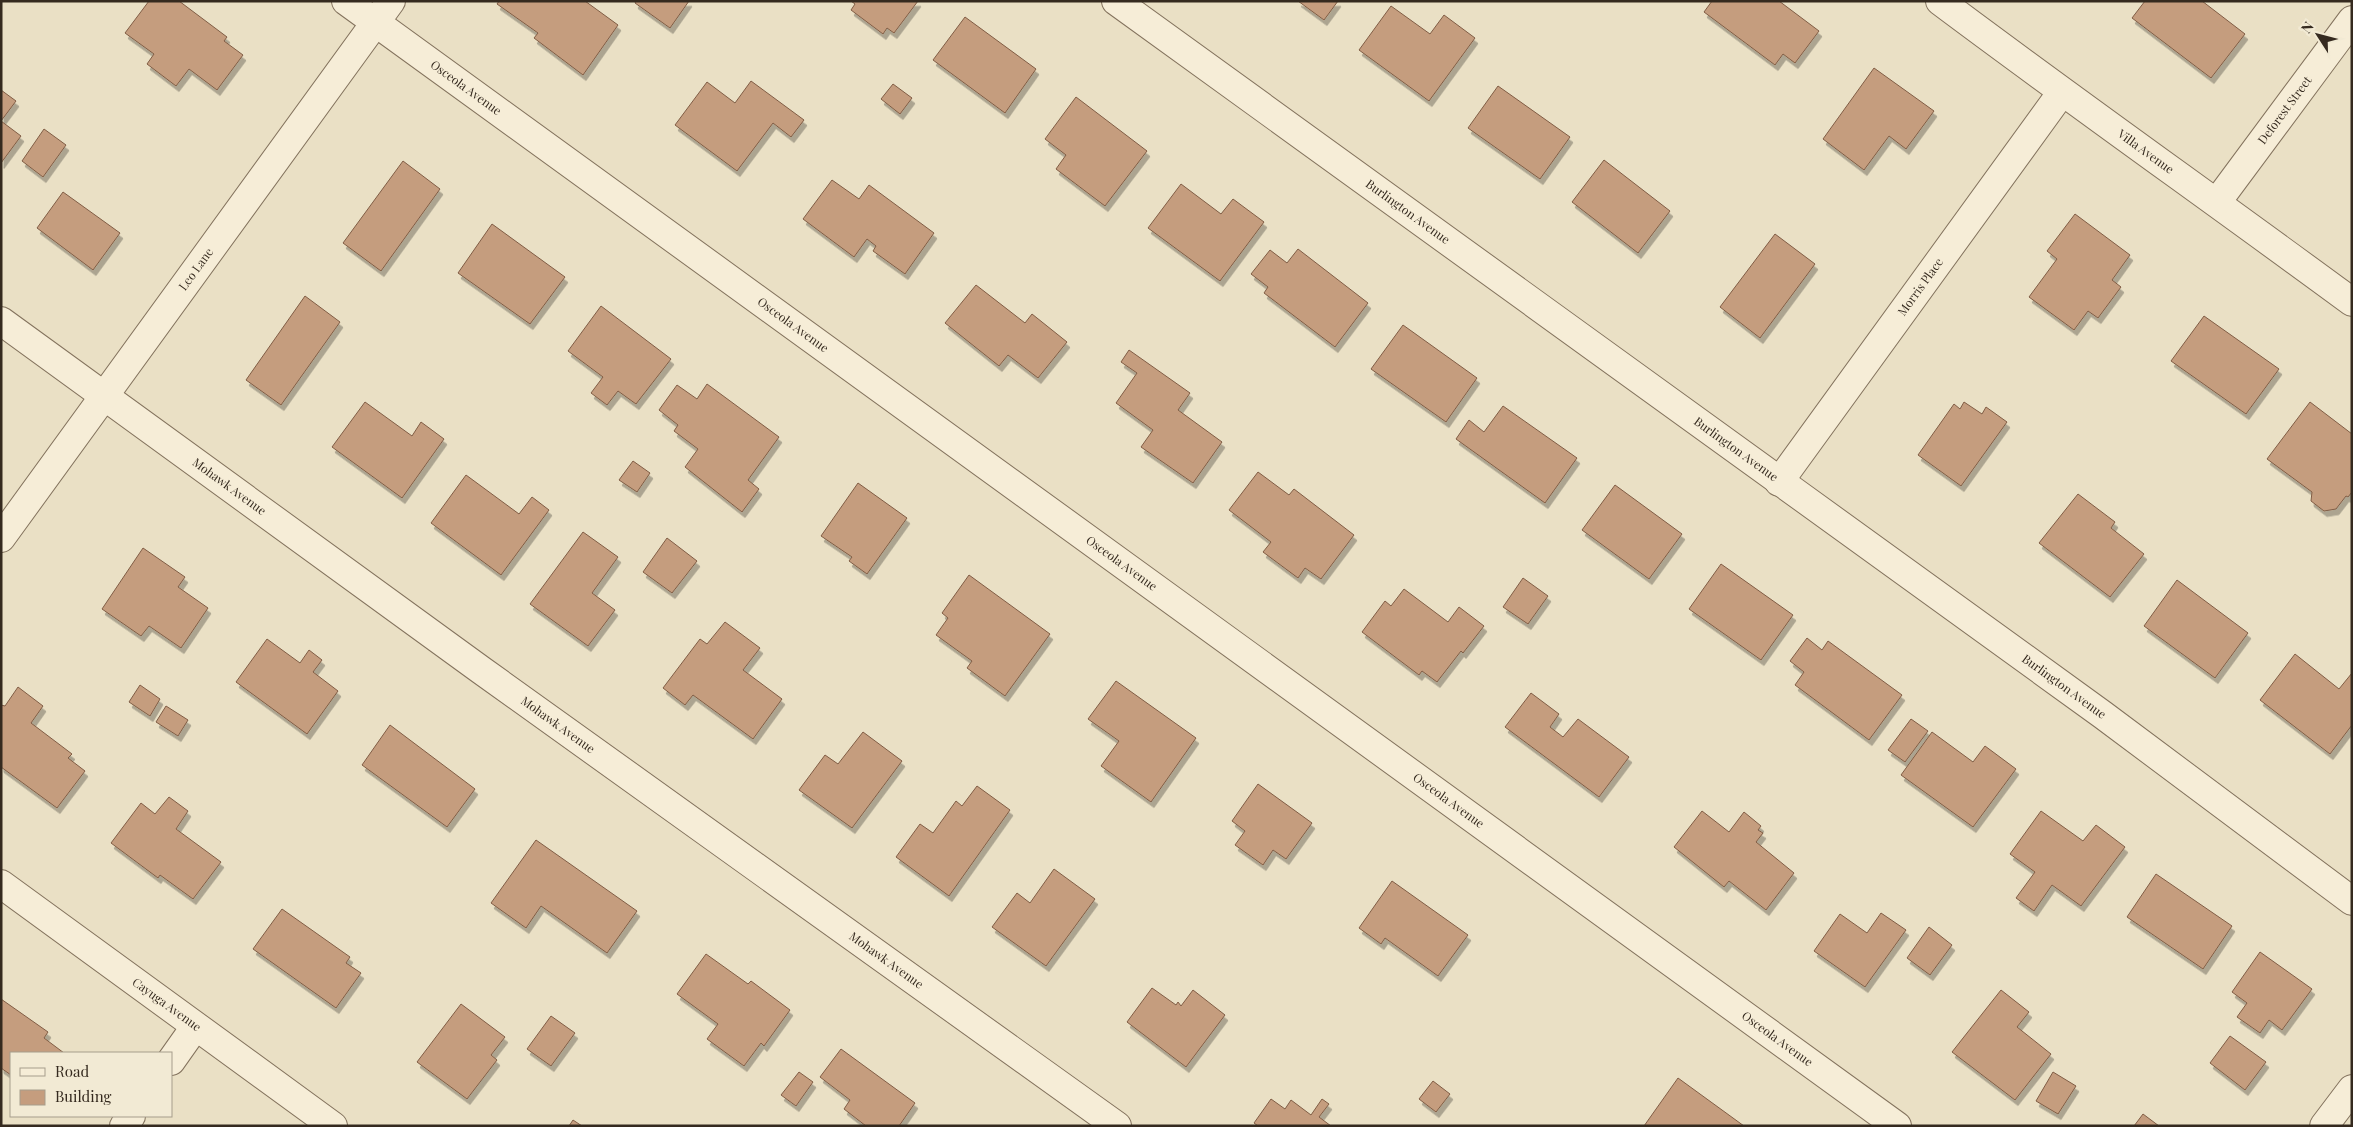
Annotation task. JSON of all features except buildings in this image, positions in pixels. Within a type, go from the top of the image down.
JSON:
[{"type":"street","name":"Osceola Avenue","points":[[346,1],[383,12],[1897,1126]]},
{"type":"street","name":"Burlington Avenue","points":[[1116,1],[2103,715],[2352,901]]},
{"type":"street","name":"Villa Avenue","points":[[1940,1],[2062,92],[2217,202],[2352,302]]},
{"type":"street","name":"Leo Lane","points":[[1,538],[383,12]]},
{"type":"street","name":"Deforest Street","points":[[2217,202],[2352,20]]},
{"type":"street","name":"Morris Place","points":[[1779,482],[2062,92]]},
{"type":"street","name":"Mohawk Avenue","points":[[1,321],[481,670],[1117,1126]]},
{"type":"street","name":"Cayuga Avenue","points":[[1,884],[333,1126]]},
{"type":"street","points":[[172,1059],[196,1027]]},
{"type":"street","points":[[2324,1126],[2352,1089]]}]
